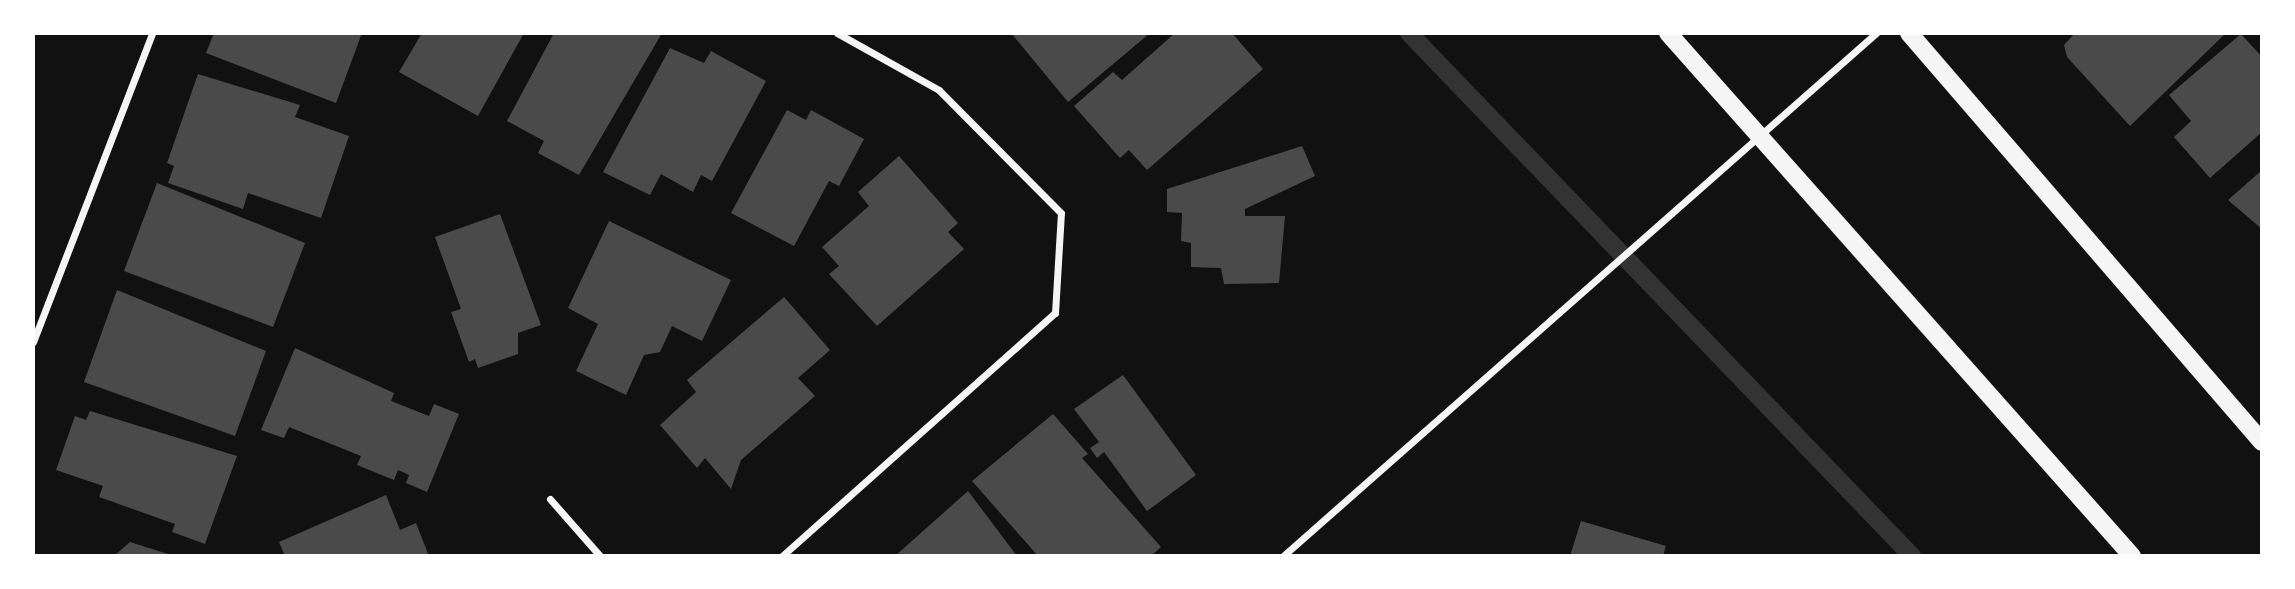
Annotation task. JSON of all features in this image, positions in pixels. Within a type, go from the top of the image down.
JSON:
[{"type":"main road","points":[[1668,33],[1759,140],[2132,556]]},
{"type":"main road","points":[[1909,33],[2262,442]]},
{"type":"street","points":[[33,342],[152,33]]},
{"type":"street","points":[[782,556],[1055,313],[1061,213],[939,90],[837,33]]},
{"type":"street","points":[[1283,556],[1759,140],[1877,33]]},
{"type":"street","points":[[550,499],[600,556]]},
{"type":"building","points":[[214,33],[362,33],[336,103],[206,53]]},
{"type":"building","points":[[422,33],[524,33],[478,116],[399,72]]},
{"type":"building","points":[[554,33],[662,33],[579,175],[538,153],[544,141],[507,121]]},
{"type":"building","points":[[1011,33],[1150,33],[1068,102]]},
{"type":"building","points":[[1175,33],[1232,33],[1263,69],[1147,170],[1129,150],[1120,158],[1074,106],[1113,72],[1122,80]]},
{"type":"building","points":[[2075,33],[2226,33],[2130,126],[2067,57],[2064,45]]},
{"type":"building","points":[[2241,34],[2262,57],[2262,132],[2210,178],[2174,137],[2191,121],[2169,95]]},
{"type":"building","points":[[670,48],[704,63],[711,51],[766,81],[712,181],[701,175],[693,192],[661,174],[650,195],[603,172]]},
{"type":"building","points":[[198,74],[300,105],[295,117],[349,136],[321,218],[248,193],[243,209],[168,183],[174,166],[167,163]]},
{"type":"building","points":[[787,110],[806,120],[811,110],[864,139],[839,186],[829,181],[794,246],[731,213]]},
{"type":"building","points":[[1302,146],[1315,176],[1245,209],[1245,216],[1285,216],[1279,283],[1224,284],[1221,268],[1191,267],[1191,243],[1181,241],[1182,213],[1167,212],[1167,189]]},
{"type":"building","points":[[899,156],[958,223],[948,232],[964,249],[877,326],[829,274],[839,266],[822,247],[869,206],[858,192]]},
{"type":"building","points":[[2262,170],[2262,229],[2228,200]]},
{"type":"building","points":[[157,183],[305,243],[273,327],[124,271]]},
{"type":"building","points":[[500,214],[541,325],[518,333],[518,354],[478,368],[475,359],[469,362],[451,312],[461,309],[435,237]]},
{"type":"building","points":[[609,221],[731,280],[702,341],[672,326],[660,352],[644,355],[626,395],[576,371],[598,324],[568,308]]},
{"type":"building","points":[[117,290],[266,351],[235,436],[84,382]]},
{"type":"building","points":[[784,297],[830,350],[798,378],[815,396],[741,460],[731,489],[705,458],[697,468],[660,425],[696,392],[687,380]]},
{"type":"building","points":[[295,348],[394,393],[391,401],[429,416],[434,404],[459,414],[427,492],[406,483],[409,475],[398,470],[394,480],[357,465],[361,456],[289,427],[284,438],[261,430]]},
{"type":"building","points":[[1123,375],[1196,475],[1147,511],[1104,452],[1097,458],[1090,448],[1099,442],[1074,409]]},
{"type":"building","points":[[90,411],[237,456],[205,544],[172,532],[175,524],[99,497],[103,486],[56,470],[75,416],[86,420]]},
{"type":"building","points":[[1053,414],[1088,454],[1082,458],[1161,547],[1151,556],[1038,556],[972,481]]},
{"type":"building","points":[[968,491],[1017,556],[895,556]]},
{"type":"building","points":[[386,495],[400,530],[416,523],[429,556],[285,556],[279,542]]},
{"type":"building","points":[[1581,521],[1666,546],[1663,556],[1570,556]]},
{"type":"building","points":[[130,542],[171,555],[171,556],[114,556]]},
{"type":"waterway","points":[[1409,33],[1912,556]]}]
